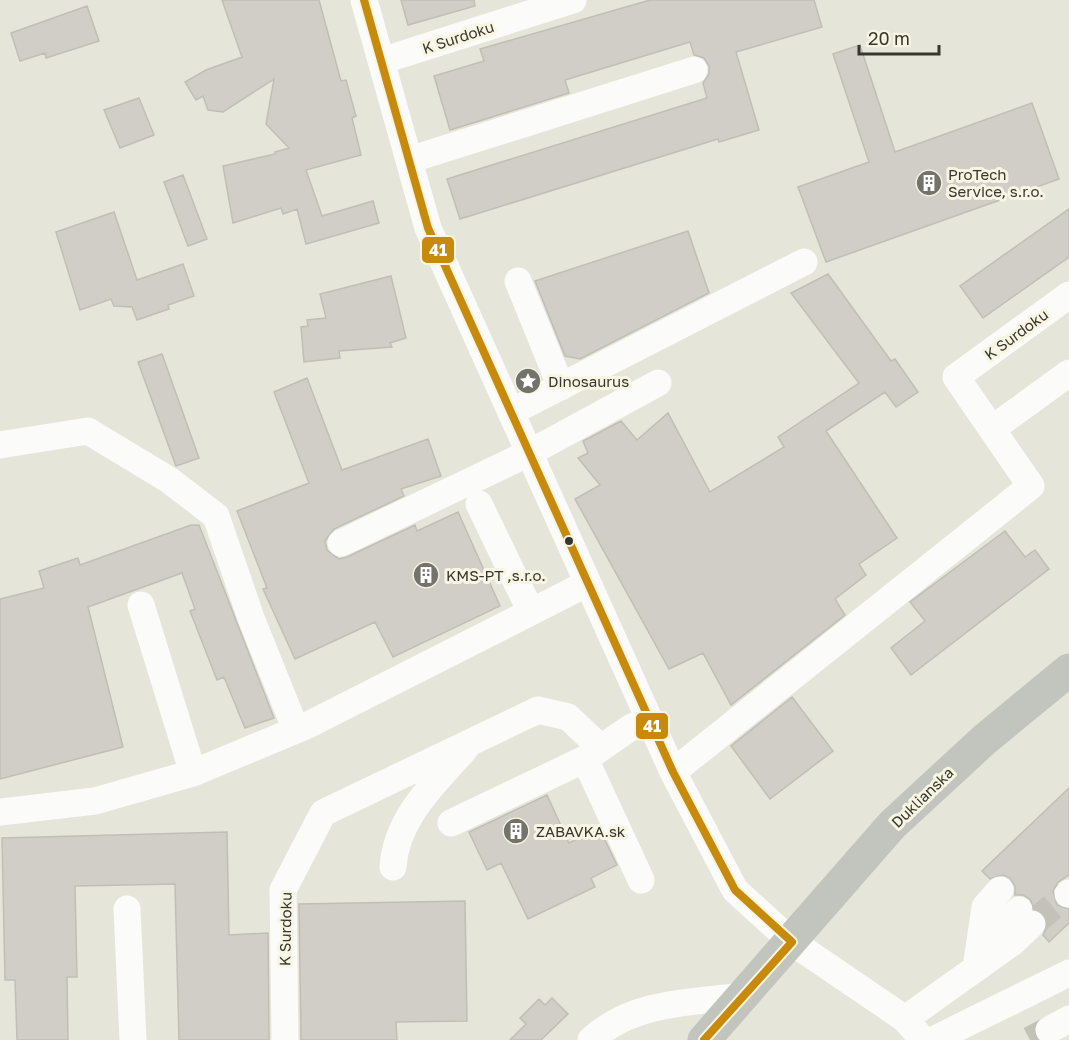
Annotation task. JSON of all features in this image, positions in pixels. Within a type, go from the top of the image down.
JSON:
[{"type":"main road","name":"Duklianska","points":[[704,1040],[906,811],[984,740],[1069,670]]},
{"type":"street","points":[[364,0],[428,228],[673,772],[735,890],[792,942],[905,1018],[923,1040]]},
{"type":"street","name":"K Surdoku","points":[[381,62],[534,6],[573,0]]},
{"type":"street","points":[[409,160],[694,70]]},
{"type":"street","points":[[511,412],[804,262]]},
{"type":"street","points":[[518,281],[561,387]]},
{"type":"street","name":"K Surdoku","points":[[673,772],[1031,486],[956,376],[1069,295]]},
{"type":"street","points":[[992,429],[1069,373]]},
{"type":"street","points":[[341,543],[529,453],[658,383]]},
{"type":"street","points":[[0,445],[88,431],[169,480],[216,516],[251,618],[296,730]]},
{"type":"street","points":[[479,504],[531,612]]},
{"type":"street","points":[[0,812],[95,801],[193,773],[296,730],[588,583]]},
{"type":"street","points":[[141,605],[193,773]]},
{"type":"street","name":"K Surdoku","points":[[285,1040],[283,890],[323,813],[538,710],[568,717],[593,754]]},
{"type":"street","points":[[451,823],[593,754],[649,719]]},
{"type":"street","name":"K Surdoku","points":[[393,867],[394,852],[401,827],[472,741]]},
{"type":"street","points":[[593,754],[641,880]]},
{"type":"street","points":[[976,968],[985,907],[1000,890]]},
{"type":"street","points":[[127,909],[134,1040]]},
{"type":"street","points":[[905,1018],[1013,942],[1026,917]]},
{"type":"street","points":[[933,1040],[1069,973]]},
{"type":"street","points":[[591,1040],[606,1026],[660,1006],[744,996]]},
{"type":"building","points":[[222,0],[319,0],[341,81],[346,80],[356,116],[352,118],[361,155],[306,170],[322,216],[373,201],[379,223],[306,244],[297,209],[283,214],[281,208],[233,223],[223,166],[275,154],[275,152],[289,148],[266,124],[274,79],[223,112],[208,110],[203,96],[196,100],[185,82],[206,70],[242,57]]},
{"type":"building","points":[[401,0],[474,0],[475,6],[408,25]]},
{"type":"building","points":[[650,0],[814,0],[822,27],[736,52],[759,130],[719,142],[718,139],[460,219],[447,179],[707,98],[703,83],[709,74],[709,66],[704,58],[694,55],[690,42],[565,80],[569,93],[450,130],[434,76],[484,61],[480,49]]},
{"type":"building","points":[[87,6],[99,41],[46,58],[45,53],[20,61],[11,33]]},
{"type":"building","name":"ProTech Service, s.r.o.","points":[[860,45],[895,152],[1032,103],[1059,179],[826,262],[798,187],[869,162],[833,54]]},
{"type":"building","points":[[139,98],[154,135],[120,148],[104,110]]},
{"type":"building","points":[[183,175],[207,239],[188,246],[164,182]]},
{"type":"building","points":[[1069,209],[1069,257],[983,318],[960,286]]},
{"type":"building","points":[[114,212],[137,280],[183,264],[194,296],[168,305],[169,309],[137,320],[132,307],[114,306],[111,299],[80,310],[56,232]]},
{"type":"building","points":[[688,231],[709,293],[580,359],[565,356],[535,281]]},
{"type":"building","points":[[828,274],[891,361],[895,359],[918,392],[896,407],[885,392],[826,431],[897,538],[859,564],[866,575],[835,599],[845,615],[731,705],[703,653],[669,669],[575,499],[600,485],[578,458],[588,453],[583,441],[621,421],[637,440],[668,413],[710,492],[784,447],[778,437],[859,383],[791,293]]},
{"type":"building","points":[[391,276],[406,338],[390,343],[392,347],[339,351],[340,358],[304,362],[301,327],[308,326],[307,320],[326,318],[320,294]]},
{"type":"building","points":[[162,354],[199,458],[176,466],[138,362]]},
{"type":"building","points":[[307,378],[342,470],[428,439],[441,476],[401,489],[404,496],[334,529],[325,541],[327,550],[339,559],[347,557],[415,525],[417,531],[458,512],[500,606],[393,657],[375,622],[295,659],[263,589],[267,588],[237,511],[309,483],[274,392]]},
{"type":"building","points":[[191,525],[199,525],[274,718],[245,728],[224,677],[217,680],[190,611],[195,609],[182,573],[88,607],[123,747],[0,779],[0,599],[44,588],[39,571],[78,558],[80,565]]},
{"type":"building","points":[[1005,531],[1025,557],[1035,550],[1049,569],[911,675],[891,648],[925,621],[910,602]]},
{"type":"building","points":[[792,697],[833,751],[770,799],[731,746]]},
{"type":"building","points":[[1069,788],[1069,875],[1058,882],[1053,891],[1057,905],[1069,909],[1069,923],[1049,942],[1043,935],[1047,928],[1047,920],[1043,913],[1034,909],[1030,899],[1023,895],[1015,895],[1015,886],[1010,878],[1003,875],[990,879],[982,871]]},
{"type":"building","points":[[547,795],[569,843],[599,828],[617,865],[591,878],[595,887],[528,919],[501,863],[487,870],[469,832]]},
{"type":"building","points":[[227,832],[229,935],[268,933],[269,1040],[179,1040],[175,884],[75,886],[77,977],[67,977],[68,1040],[17,1040],[15,980],[5,980],[2,838]]},
{"type":"building","points":[[465,901],[467,1021],[396,1022],[397,1040],[301,1040],[299,904]]},
{"type":"building","points":[[552,998],[568,1014],[541,1040],[510,1040],[526,1024],[520,1018],[539,999],[545,1005]]},
{"type":"tunnel","points":[[1032,924],[1068,894]]},
{"type":"tunnel","points":[[1030,1040],[1049,1030]]},
{"type":"transit line","name":"41","points":[[364,0],[428,228],[673,772],[735,890],[792,942]]},
{"type":"transit line","name":"41","points":[[704,1040],[792,942]]},
{"type":"place","name":"ProTech Service, s.r.o.","points":[[929,183]]},
{"type":"place","name":"Dinosaurus","points":[[528,381]]},
{"type":"place","name":"KMS-PT ,s.r.o.","points":[[426,575]]},
{"type":"place","name":"ZABAVKA.sk","points":[[516,831]]}]
